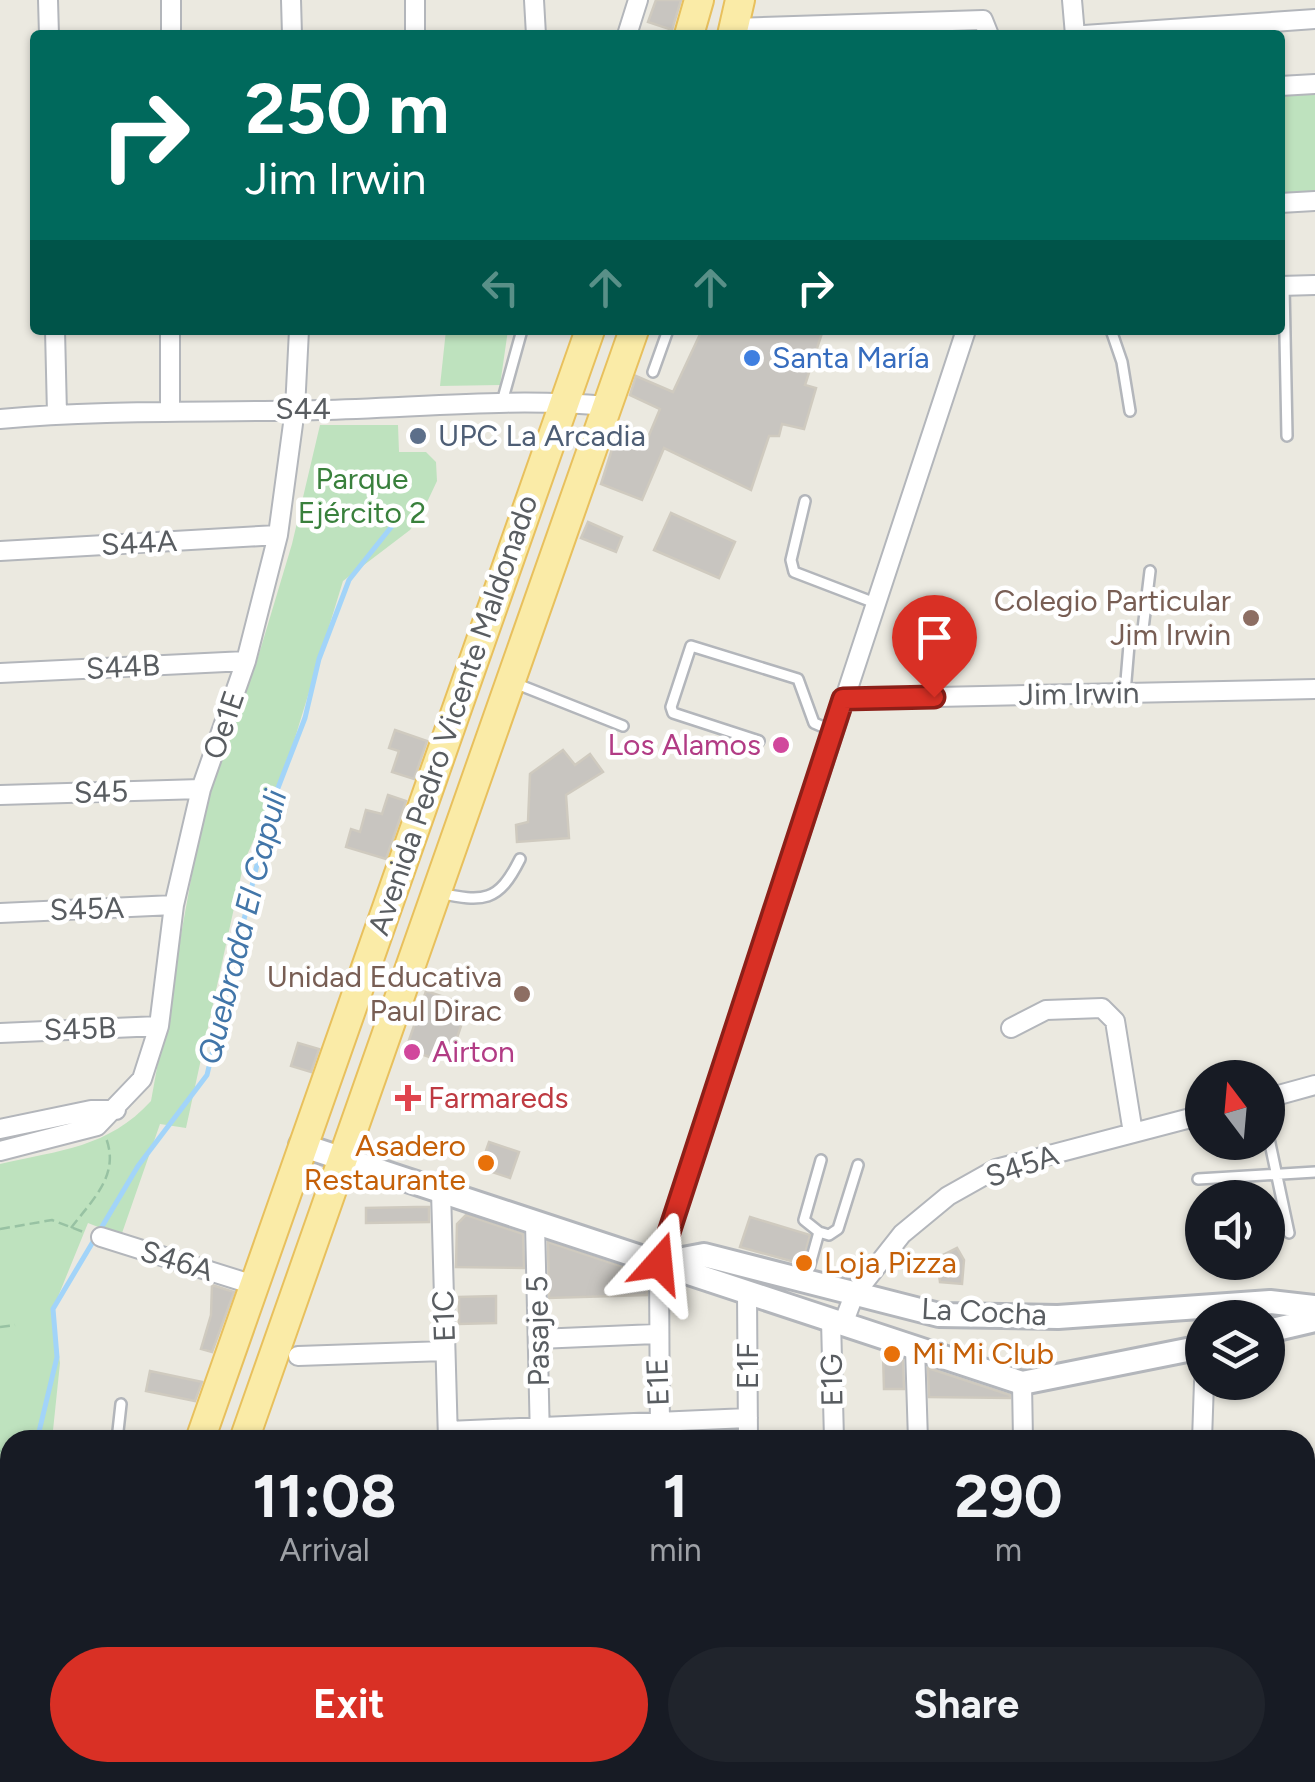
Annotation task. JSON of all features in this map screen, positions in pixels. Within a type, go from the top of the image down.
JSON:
[{"type":"main road","points":[[716,22],[740,0]]},
{"type":"main road","name":"Avenida Pedro Vicente Maldonado","points":[[203,1430],[254,1285],[325,1152],[435,892],[510,680],[586,404],[590,335]]},
{"type":"main road","name":"Avenida Pedro Vicente Maldonado","points":[[247,1430],[325,1152],[586,404],[631,335]]},
{"type":"street","points":[[48,0],[49,30]]},
{"type":"street","points":[[171,0],[171,30]]},
{"type":"street","points":[[291,0],[292,30]]},
{"type":"street","points":[[414,0],[415,30]]},
{"type":"street","points":[[534,0],[536,30]]},
{"type":"street","points":[[629,30],[638,0]]},
{"type":"street","points":[[1072,0],[1075,30]]},
{"type":"street","points":[[1186,30],[1315,16],[1314,0]]},
{"type":"street","points":[[716,22],[789,30]]},
{"type":"street","points":[[845,30],[986,27]]},
{"type":"street","points":[[1285,86],[1315,84]]},
{"type":"street","points":[[1285,203],[1315,201]]},
{"type":"street","points":[[1285,286],[1315,285]]},
{"type":"street","points":[[55,335],[57,414]]},
{"type":"street","points":[[170,335],[170,411]]},
{"type":"street","name":"Oe1E","points":[[97,1126],[142,1079],[159,1026],[174,905],[201,788],[246,661],[278,535],[294,409],[298,335]]},
{"type":"street","name":"E1E","points":[[660,1430],[656,1334],[659,1263],[964,335]]},
{"type":"street","name":"S44","points":[[0,419],[57,414],[502,402],[586,404]]},
{"type":"street","name":"S44A","points":[[0,552],[278,535]]},
{"type":"street","name":"S44B","points":[[0,673],[246,661]]},
{"type":"street","name":"Jim Irwin","points":[[843,699],[1315,690]]},
{"type":"street","name":"S45","points":[[0,796],[201,788]]},
{"type":"street","name":"S45A","points":[[0,912],[174,905]]},
{"type":"street","points":[[1010,1028],[1046,1010],[1102,1008],[1115,1021],[1133,1133]]},
{"type":"street","name":"S45B","points":[[0,1033],[159,1026]]},
{"type":"street","points":[[1285,1093],[1315,1085]]},
{"type":"street","points":[[0,1129],[92,1110],[116,1110]]},
{"type":"street","name":"S45A","points":[[837,1322],[902,1234],[948,1196],[996,1169],[1185,1119]]},
{"type":"street","points":[[0,1151],[97,1126]]},
{"type":"street","name":"La Cocha","points":[[325,1152],[1022,1383],[1185,1350]]},
{"type":"street","name":"E1C","points":[[441,1191],[448,1430]]},
{"type":"street","name":"Pasaje 5","points":[[536,1223],[540,1430]]},
{"type":"street","name":"S46A","points":[[101,1238],[254,1285]]},
{"type":"street","name":"La Cocha","points":[[659,1263],[704,1255],[938,1315],[1058,1316],[1270,1302],[1315,1306]]},
{"type":"street","name":"E1F","points":[[747,1292],[748,1430]]},
{"type":"street","points":[[1285,1328],[1315,1320]]},
{"type":"street","name":"E1G","points":[[834,1430],[837,1322]]},
{"type":"street","points":[[538,1338],[656,1334]]},
{"type":"street","points":[[915,1348],[918,1430]]},
{"type":"street","points":[[298,1356],[445,1351]]},
{"type":"street","points":[[1022,1383],[1023,1430]]},
{"type":"street","points":[[1202,1430],[1203,1400]]},
{"type":"street","points":[[673,1430],[748,1418]]},
{"type":"lane","points":[[502,402],[521,335]]},
{"type":"lane","points":[[390,985],[586,404],[602,335]]},
{"type":"lane","points":[[586,404],[620,335]]},
{"type":"lane","points":[[654,372],[666,335]]},
{"type":"lane","points":[[1114,335],[1130,411]]},
{"type":"lane","points":[[1284,335],[1287,436]]},
{"type":"lane","points":[[805,502],[791,560],[794,572],[875,604]]},
{"type":"lane","points":[[1125,693],[1129,645],[1143,629],[1150,571]]},
{"type":"lane","points":[[759,741],[673,713],[671,707],[692,646],[798,679],[814,723],[833,732]]},
{"type":"lane","points":[[510,680],[623,726]]},
{"type":"lane","points":[[435,892],[478,900],[493,895],[506,886],[520,859]]},
{"type":"lane","points":[[216,1430],[325,1152]]},
{"type":"lane","points":[[821,1160],[804,1220],[829,1235],[838,1228],[858,1164]]},
{"type":"lane","points":[[1274,1160],[1289,1234]]},
{"type":"lane","points":[[1198,1179],[1315,1172]]},
{"type":"lane","points":[[235,1430],[304,1228]]},
{"type":"lane","points":[[805,1282],[819,1232]]},
{"type":"lane","points":[[118,1430],[120,1404]]},
{"type":"path","points":[[71,1228],[110,1172],[112,1157],[97,1126]]},
{"type":"path","points":[[0,1229],[52,1220],[79,1230]]},
{"type":"path","points":[[0,1327],[15,1325]]},
{"type":"green space","points":[[1315,89],[1315,195],[1285,196],[1285,91]]},
{"type":"green space","points":[[445,335],[507,335],[500,385],[440,386]]},
{"type":"green space","name":"Parque Ejército 2","points":[[320,425],[398,425],[399,452],[426,452],[436,462],[437,481],[410,530],[343,581],[287,764],[244,862],[186,1128],[160,1124],[121,1236],[88,1223],[53,1309],[60,1363],[53,1430],[0,1430],[0,1164],[100,1138],[135,1117],[151,1101],[207,791],[256,664],[292,544]]},
{"type":"building","points":[[656,0],[681,0],[672,30],[648,22]]},
{"type":"building","points":[[700,335],[821,335],[805,385],[816,388],[804,429],[782,424],[779,436],[769,436],[751,490],[664,448],[642,500],[601,484],[619,427],[647,440],[660,409],[630,395],[636,376],[673,392]]},
{"type":"building","points":[[671,513],[735,542],[719,578],[654,550]]},
{"type":"building","points":[[588,522],[622,537],[616,552],[581,538]]},
{"type":"building","points":[[395,730],[427,741],[414,779],[392,772],[399,751],[389,748]]},
{"type":"building","points":[[563,750],[575,765],[590,754],[603,772],[566,795],[569,838],[517,842],[516,825],[528,822],[530,774]]},
{"type":"building","points":[[388,795],[406,801],[386,859],[346,847],[351,829],[360,832],[366,810],[382,814]]},
{"type":"building","points":[[426,991],[468,1005],[454,1047],[438,1042],[432,1058],[406,1049]]},
{"type":"building","points":[[298,1043],[319,1049],[311,1072],[291,1066]]},
{"type":"building","points":[[489,1142],[519,1152],[510,1178],[480,1168]]},
{"type":"building","points":[[429,1207],[429,1222],[366,1223],[366,1208]]},
{"type":"building","points":[[466,1215],[523,1234],[524,1268],[456,1267],[457,1224]]},
{"type":"building","points":[[750,1217],[810,1235],[802,1264],[740,1247]]},
{"type":"building","points":[[548,1242],[647,1275],[647,1295],[549,1298]]},
{"type":"building","points":[[957,1248],[964,1260],[962,1284],[940,1282],[937,1258]]},
{"type":"building","points":[[212,1285],[234,1292],[212,1352],[201,1349],[211,1315]]},
{"type":"building","points":[[496,1296],[496,1323],[459,1324],[459,1297]]},
{"type":"building","points":[[883,1353],[903,1359],[904,1389],[884,1389]]},
{"type":"building","points":[[928,1368],[1010,1395],[1010,1398],[929,1397]]},
{"type":"building","points":[[150,1371],[202,1382],[195,1401],[146,1391]]},
{"type":"waterway","name":"Quebrada El Capuli","points":[[39,1430],[57,1357],[53,1309],[138,1166],[207,1075],[271,806],[305,718],[319,659],[349,580],[400,516]]},
{"type":"place","name":"Santa María","points":[[752,358]]},
{"type":"place","name":"UPC La Arcadia","points":[[418,436]]},
{"type":"place","name":"Colegio Particular Jim Irwin","points":[[1251,618]]},
{"type":"place","name":"Los Alamos","points":[[781,745]]},
{"type":"place","name":"Unidad Educativa Paul Dirac","points":[[522,994]]},
{"type":"place","name":"Airton","points":[[412,1052]]},
{"type":"place","name":"Farmareds","points":[[408,1098]]},
{"type":"place","name":"Asadero Restaurante","points":[[486,1163]]},
{"type":"place","name":"Loja Pizza","points":[[804,1263]]},
{"type":"place","name":"Mi Mi Club","points":[[892,1354]]},
{"type":"route","points":[[659,1263],[843,699],[934,697]]}]
